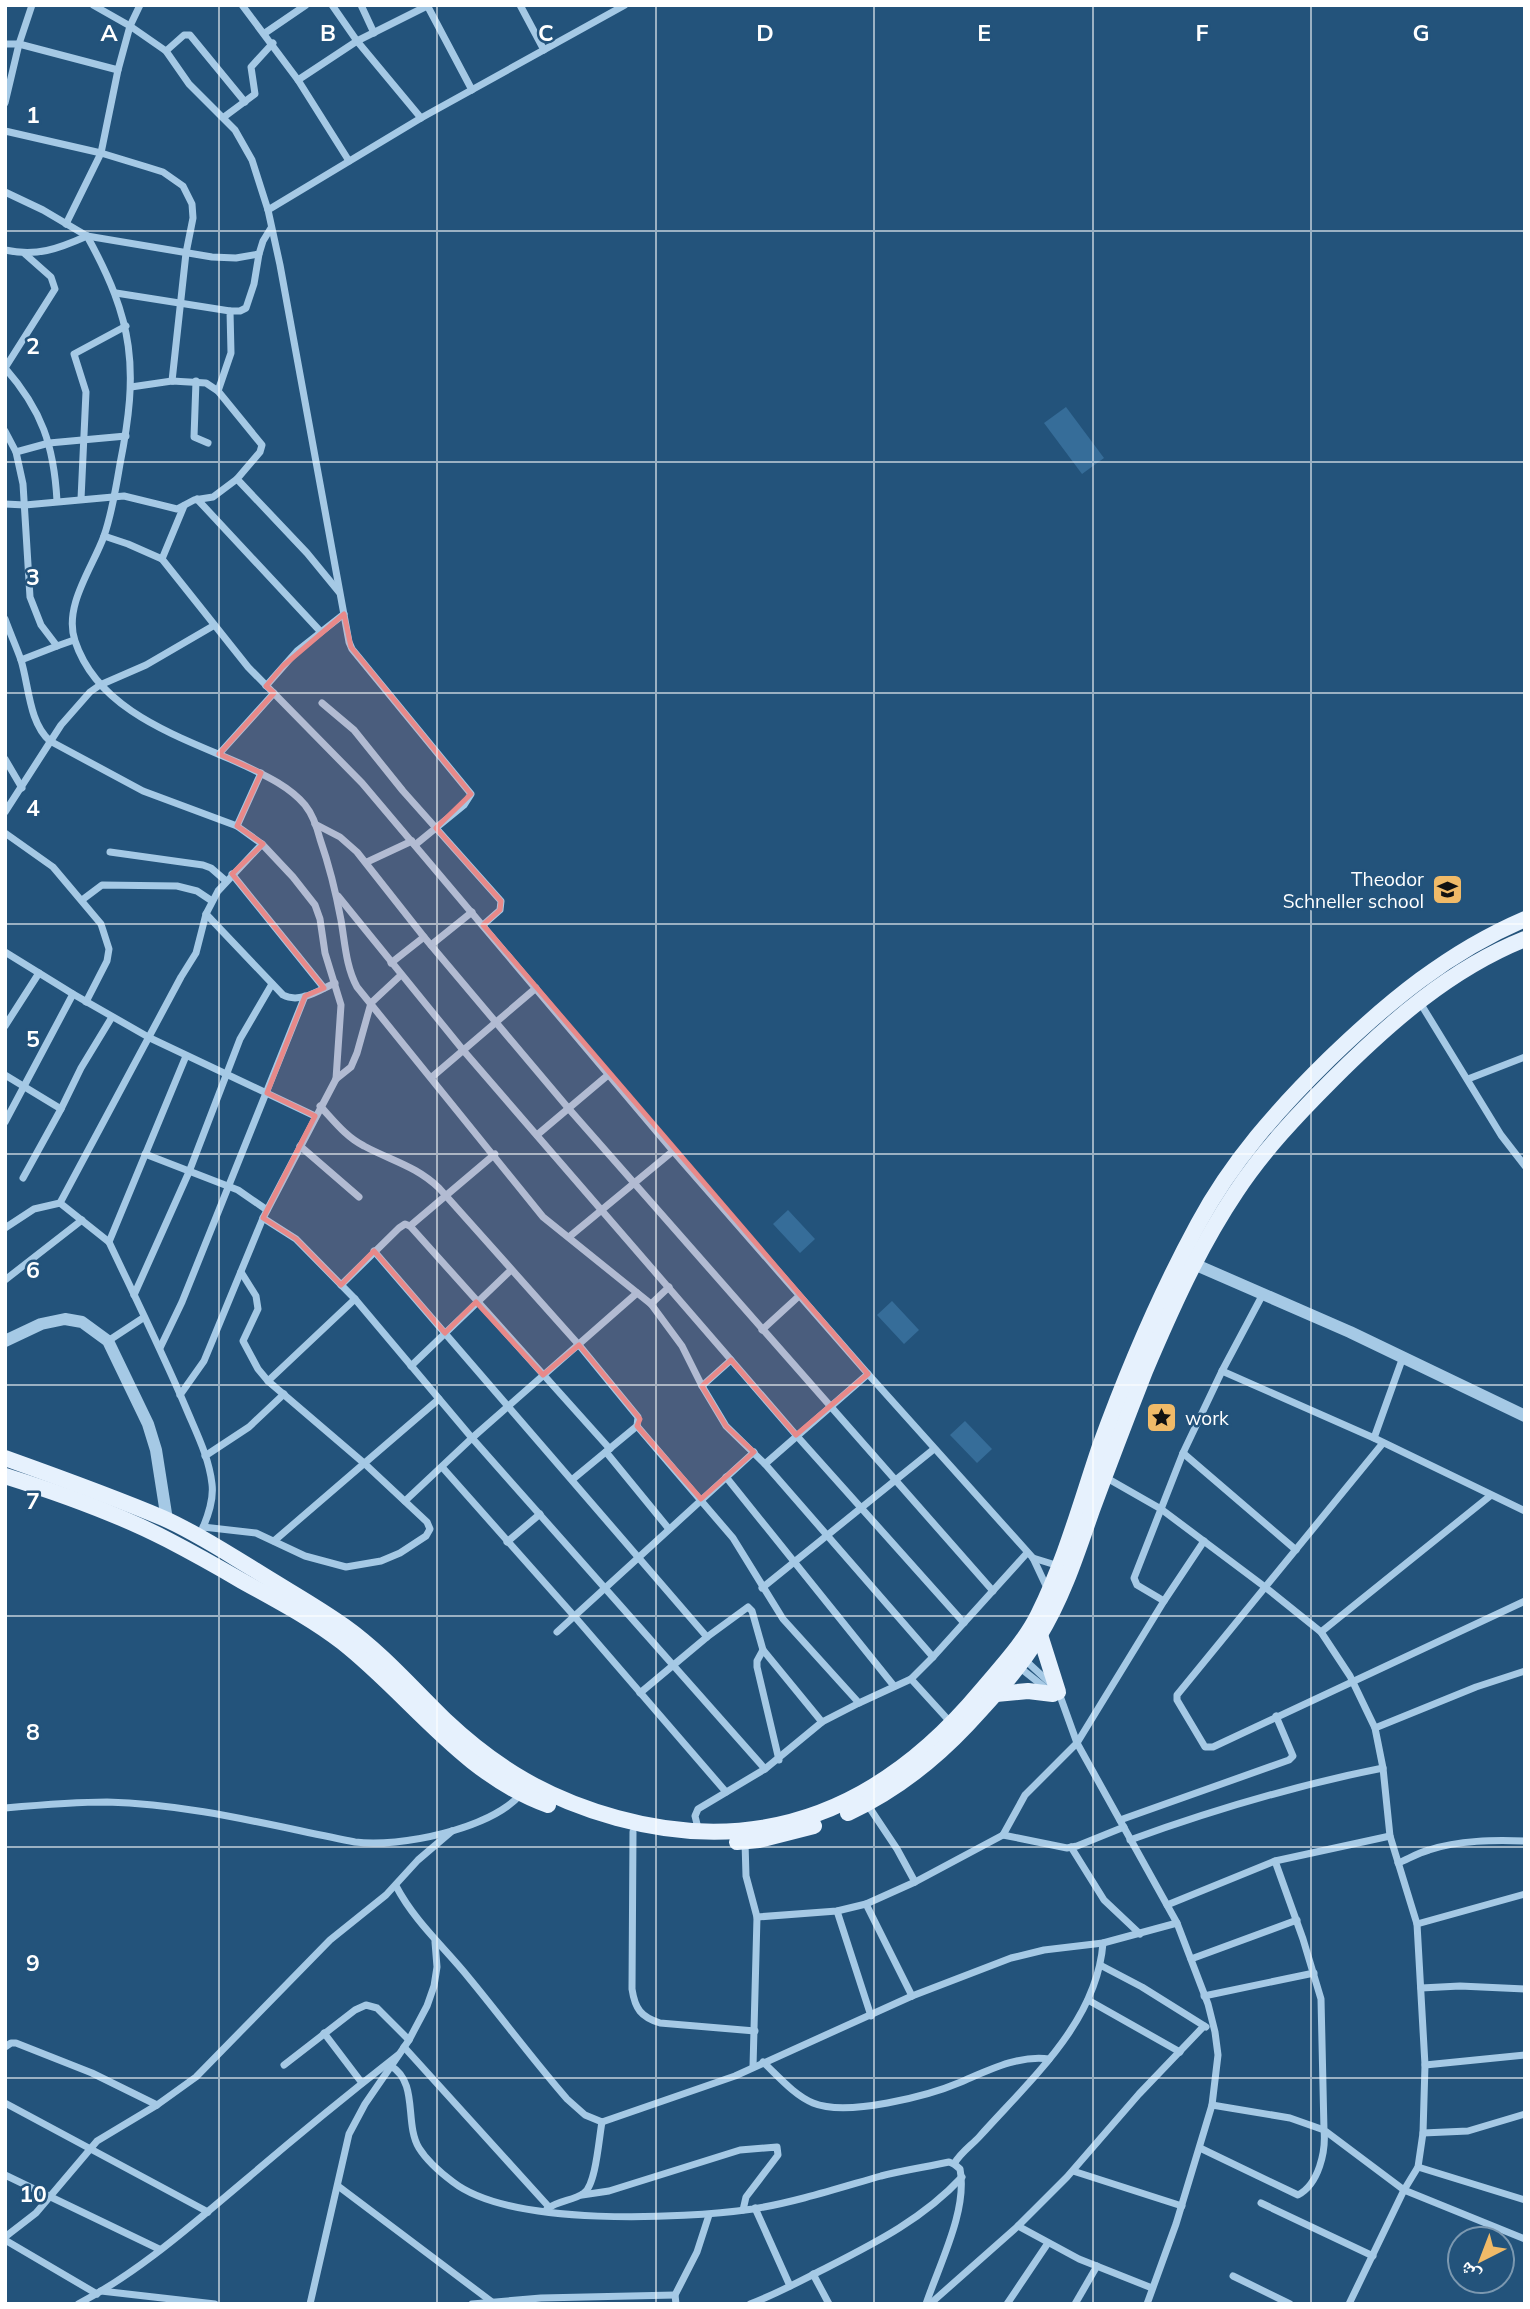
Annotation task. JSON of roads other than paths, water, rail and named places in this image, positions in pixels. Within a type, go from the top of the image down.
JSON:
[{"type":"main road","points":[[5,1458],[26,1474],[166,1539],[316,1623],[436,1721],[535,1788],[615,1818],[699,1833],[747,1831],[800,1819],[846,1803],[910,1762],[952,1724],[1040,1635],[1064,1587],[1188,1261],[1222,1185],[1267,1122],[1370,1018],[1401,992],[1469,946],[1525,919]]},
{"type":"main road","points":[[5,1476],[26,1474],[201,1532],[344,1626],[392,1667],[436,1721],[477,1765],[521,1794],[585,1818],[633,1832],[706,1842],[745,1842],[828,1822],[867,1804],[911,1776],[952,1740],[996,1694],[1039,1613],[1059,1566],[1104,1436],[1154,1314],[1235,1193],[1280,1133],[1382,1030],[1419,1000],[1485,958],[1525,939]]},
{"type":"main road","points":[[1267,1122],[1280,1133]]},
{"type":"main road","points":[[996,1694],[1028,1691],[1057,1695],[1040,1635]]},
{"type":"street","points":[[5,103],[19,44],[32,5]]},
{"type":"street","points":[[93,5],[166,51],[189,84],[224,117],[245,144],[268,210],[352,649],[471,794],[464,806],[413,843],[366,862]]},
{"type":"street","points":[[65,223],[101,153],[118,70],[130,26],[140,5]]},
{"type":"street","points":[[242,5],[299,80],[349,162]]},
{"type":"street","points":[[248,12],[256,5]]},
{"type":"street","points":[[265,33],[306,5]]},
{"type":"street","points":[[332,5],[357,41],[421,118]]},
{"type":"street","points":[[361,5],[374,33]]},
{"type":"street","points":[[520,5],[544,50]]},
{"type":"street","points":[[268,210],[421,118],[625,5]]},
{"type":"street","points":[[299,80],[357,41],[427,6],[472,90]]},
{"type":"street","points":[[166,51],[188,34],[245,102]]},
{"type":"street","points":[[224,117],[255,92],[251,67],[273,43]]},
{"type":"street","points":[[5,44],[19,44],[118,70]]},
{"type":"street","points":[[5,131],[101,153],[163,172],[183,186],[192,204],[193,218],[186,253],[172,381]]},
{"type":"street","points":[[5,192],[86,236],[227,258],[259,254]]},
{"type":"street","points":[[116,293],[240,312],[246,308],[263,241],[271,227]]},
{"type":"street","points":[[5,250],[25,254],[57,249],[86,236]]},
{"type":"street","points":[[86,236],[116,293],[131,361],[131,387],[126,436],[114,497],[104,536],[76,605],[73,632],[82,658],[100,685],[149,722],[261,773],[298,798],[311,813],[336,894],[349,971],[357,987],[495,1154],[543,1217],[651,1304],[682,1346],[726,1426],[765,1464],[933,1657]]},
{"type":"street","points":[[25,254],[51,276],[55,289],[5,368],[20,384],[38,412],[49,443],[57,501]]},
{"type":"street","points":[[218,391],[231,353],[230,311]]},
{"type":"street","points":[[81,499],[86,392],[74,354],[125,326]]},
{"type":"street","points":[[5,504],[25,505],[130,497],[173,509],[197,499],[213,497],[237,479],[260,452],[262,445],[218,391],[206,383],[172,381],[131,387]]},
{"type":"street","points":[[196,381],[194,437],[208,443]]},
{"type":"street","points":[[5,431],[16,452],[25,505],[30,597],[41,625],[57,646]]},
{"type":"street","points":[[16,452],[49,443],[126,436]]},
{"type":"street","points":[[237,479],[307,552],[340,592]]},
{"type":"street","points":[[197,499],[320,631]]},
{"type":"street","points":[[162,559],[184,506]]},
{"type":"street","points":[[104,536],[162,559],[213,626],[267,686],[362,783],[673,1151],[1030,1555],[1048,1591]]},
{"type":"street","points":[[267,686],[290,658],[344,614]]},
{"type":"street","points":[[5,619],[21,660],[36,719],[41,732],[50,741],[143,791],[237,826],[262,845],[293,877],[315,905],[341,1005],[336,1079],[263,1218],[204,1361],[180,1395]]},
{"type":"street","points":[[5,812],[72,710],[100,685],[146,665],[213,626]]},
{"type":"street","points":[[21,660],[74,640]]},
{"type":"street","points":[[219,754],[274,693]]},
{"type":"street","points":[[322,703],[354,730],[403,791],[501,901],[500,910],[484,925]]},
{"type":"street","points":[[5,759],[22,788]]},
{"type":"street","points":[[237,826],[261,773]]},
{"type":"street","points":[[316,824],[348,842],[366,862],[424,937],[569,1109],[993,1591]]},
{"type":"street","points":[[5,833],[53,867],[101,924],[109,949],[107,961],[86,1002]]},
{"type":"street","points":[[5,1228],[34,1209],[60,1203],[196,953],[212,901],[232,874],[262,845]]},
{"type":"street","points":[[110,852],[204,865],[226,881]]},
{"type":"street","points":[[232,874],[324,988]]},
{"type":"street","points":[[82,900],[103,885],[191,888],[212,901]]},
{"type":"street","points":[[336,894],[463,1050],[796,1435],[964,1623]]},
{"type":"street","points":[[431,945],[472,912]]},
{"type":"street","points":[[206,914],[288,998],[304,996],[335,983]]},
{"type":"street","points":[[391,963],[424,937]]},
{"type":"street","points":[[5,952],[150,1038],[315,1116]]},
{"type":"street","points":[[5,1027],[39,973]]},
{"type":"street","points":[[336,1079],[348,1071],[354,1060],[371,1003],[401,975]]},
{"type":"street","points":[[134,1295],[189,1172],[240,1039],[272,984]]},
{"type":"street","points":[[432,1077],[536,988]]},
{"type":"street","points":[[5,1122],[73,994]]},
{"type":"street","points":[[160,1348],[173,1323],[229,1187],[304,996]]},
{"type":"street","points":[[1419,1000],[1501,1135],[1525,1166]]},
{"type":"street","points":[[23,1178],[111,1017]]},
{"type":"street","points":[[109,1242],[186,1056]]},
{"type":"street","points":[[1468,1079],[1525,1057]]},
{"type":"street","points":[[5,1075],[61,1109]]},
{"type":"street","points":[[537,1135],[608,1075]]},
{"type":"street","points":[[320,1106],[351,1138],[422,1173],[446,1196],[579,1345],[638,1417],[637,1426],[573,1479]]},
{"type":"street","points":[[300,1146],[359,1197]]},
{"type":"street","points":[[569,1237],[673,1151]]},
{"type":"street","points":[[145,1154],[245,1194],[267,1210]]},
{"type":"street","points":[[410,1226],[495,1154]]},
{"type":"street","points":[[60,1203],[109,1242],[160,1348],[211,1473],[213,1496],[201,1532],[249,1531],[305,1556],[346,1567],[381,1562],[417,1544],[429,1532],[427,1521],[268,1381],[258,1369],[243,1341],[258,1309],[256,1296],[241,1272]]},
{"type":"street","points":[[263,1218],[296,1239],[355,1299],[472,1438],[607,1587],[765,1769]]},
{"type":"street","points":[[5,1280],[82,1220]]},
{"type":"street","points":[[341,1284],[402,1225],[410,1226],[608,1451],[668,1529]]},
{"type":"street","points":[[374,1251],[707,1637]]},
{"type":"street","points":[[1188,1261],[1403,1357],[1525,1416]]},
{"type":"street","points":[[411,1366],[511,1270]]},
{"type":"street","points":[[651,1304],[669,1287]]},
{"type":"street","points":[[405,1501],[472,1438],[638,1293]]},
{"type":"street","points":[[1164,1601],[1137,1585],[1134,1580],[1183,1453],[1263,1293]]},
{"type":"street","points":[[762,1330],[799,1296]]},
{"type":"street","points":[[268,1381],[355,1299]]},
{"type":"street","points":[[108,1341],[144,1318]]},
{"type":"street","points":[[5,1341],[41,1324],[65,1319],[82,1322],[108,1341],[148,1424],[156,1450],[167,1520]]},
{"type":"street","points":[[1374,1438],[1403,1357]]},
{"type":"street","points":[[702,1386],[731,1360]]},
{"type":"street","points":[[1222,1371],[1374,1438],[1525,1511]]},
{"type":"street","points":[[765,1464],[868,1374]]},
{"type":"street","points":[[205,1456],[249,1427],[284,1394]]},
{"type":"street","points":[[274,1541],[439,1399]]},
{"type":"street","points":[[637,1426],[701,1499],[743,1553],[783,1619],[859,1703]]},
{"type":"street","points":[[1383,1443],[1176,1698],[1208,1748],[1354,1683],[1525,1601]]},
{"type":"street","points":[[762,1588],[934,1449]]},
{"type":"street","points":[[557,1632],[754,1452]]},
{"type":"street","points":[[1183,1453],[1296,1550]]},
{"type":"street","points":[[442,1468],[726,1792]]},
{"type":"street","points":[[726,1477],[894,1686]]},
{"type":"street","points":[[1104,1477],[1161,1509],[1321,1632],[1354,1683],[1375,1728],[1383,1768],[1390,1836],[1417,1924],[1425,2065],[1423,2133],[1418,2167],[1404,2190],[1349,2304]]},
{"type":"street","points":[[1321,1632],[1490,1496]]},
{"type":"street","points":[[507,1542],[540,1514]]},
{"type":"street","points":[[757,1916],[837,1911],[866,1904],[915,1882],[1003,1835],[1025,1795],[1077,1744],[1204,1541]]},
{"type":"street","points":[[1030,1555],[1059,1566]]},
{"type":"street","points":[[699,1833],[696,1813],[779,1760],[822,1722],[911,1679],[1030,1555]]},
{"type":"street","points":[[640,1693],[748,1607],[752,1611],[763,1650],[822,1722]]},
{"type":"street","points":[[763,1650],[757,1667],[779,1760]]},
{"type":"street","points":[[1016,1659],[1057,1695],[1077,1744],[1177,1923],[1215,2032],[1217,2054],[1212,2105],[1182,2206],[1147,2304]]},
{"type":"street","points":[[1375,1728],[1476,1687],[1525,1671]]},
{"type":"street","points":[[911,1679],[952,1724]]},
{"type":"street","points":[[1003,1835],[1071,1847],[1122,1824],[1289,1760],[1293,1756],[1276,1716]]},
{"type":"street","points":[[1130,1839],[1297,1787],[1383,1768]]},
{"type":"street","points":[[5,1808],[109,1802],[164,1807],[222,1814],[368,1844],[452,1831],[497,1814],[521,1794]]},
{"type":"street","points":[[867,1804],[915,1882]]},
{"type":"street","points":[[215,2304],[99,2293],[5,2239],[36,2213],[88,2150],[109,2133],[157,2105],[196,2077],[330,1940],[396,1886],[418,1860],[452,1831]]},
{"type":"street","points":[[633,1832],[632,1989],[636,2008],[649,2020],[660,2023],[755,2031]]},
{"type":"street","points":[[1167,1905],[1275,1860],[1390,1836]]},
{"type":"street","points":[[1398,1863],[1429,1850],[1451,1845],[1525,1841]]},
{"type":"street","points":[[745,1842],[747,1883],[757,1916],[753,2067]]},
{"type":"street","points":[[1071,1847],[1104,1900],[1140,1934]]},
{"type":"street","points":[[1200,2148],[1298,2195],[1304,2192],[1322,2160],[1325,2146],[1323,2016],[1314,1973],[1275,1860]]},
{"type":"street","points":[[396,1886],[407,1906],[435,1942],[467,1975],[567,2099],[585,2115],[602,2122],[735,2076],[912,1997],[1010,1958],[1044,1950],[1103,1942],[1177,1923]]},
{"type":"street","points":[[1417,1924],[1525,1894]]},
{"type":"street","points":[[866,1904],[912,1997]]},
{"type":"street","points":[[837,1911],[871,2016]]},
{"type":"street","points":[[1191,1959],[1297,1920]]},
{"type":"street","points":[[310,2304],[342,2161],[356,2118],[407,2043],[427,2006],[437,1967],[435,1942]]},
{"type":"street","points":[[954,2164],[965,2148],[977,2139],[1049,2059],[1074,2025],[1088,2000],[1101,1966],[1103,1942]]},
{"type":"street","points":[[1101,1966],[1142,1987],[1215,2032]]},
{"type":"street","points":[[1204,1996],[1314,1973]]},
{"type":"street","points":[[1421,1988],[1460,1986],[1525,1989]]},
{"type":"street","points":[[1088,2000],[1180,2052]]},
{"type":"street","points":[[284,2065],[355,2010],[366,2005],[377,2008],[546,2210]]},
{"type":"street","points":[[928,2304],[1018,2226],[1073,2171],[1139,2094],[1204,2026]]},
{"type":"street","points":[[324,2033],[362,2083]]},
{"type":"street","points":[[5,2047],[13,2043],[28,2048],[92,2073],[157,2105]]},
{"type":"street","points":[[1425,2065],[1525,2055]]},
{"type":"street","points":[[78,2304],[99,2293],[208,2212],[398,2056]]},
{"type":"street","points":[[764,2062],[802,2097],[816,2104],[840,2108],[917,2096],[953,2085],[1006,2063],[1049,2059]]},
{"type":"street","points":[[391,2066],[404,2078],[407,2085],[414,2134],[419,2147],[453,2182],[482,2199],[599,2216],[709,2215],[755,2208],[916,2168],[949,2162],[954,2164],[960,2169],[961,2194],[928,2304]]},
{"type":"street","points":[[5,2104],[208,2212]]},
{"type":"street","points":[[1212,2105],[1290,2118],[1324,2130],[1404,2190],[1525,2239]]},
{"type":"street","points":[[1423,2133],[1468,2131],[1525,2114]]},
{"type":"street","points":[[582,2195],[591,2182],[602,2122]]},
{"type":"street","points":[[546,2210],[563,2199],[610,2191],[740,2151],[777,2147],[778,2155],[749,2193],[743,2210]]},
{"type":"street","points":[[1418,2167],[1525,2200]]},
{"type":"street","points":[[1073,2171],[1182,2206]]},
{"type":"street","points":[[5,2175],[159,2249]]},
{"type":"street","points":[[750,2304],[813,2274],[922,2214],[943,2198],[962,2178]]},
{"type":"street","points":[[338,2186],[492,2302]]},
{"type":"street","points":[[1261,2203],[1373,2256]]},
{"type":"street","points":[[755,2208],[790,2286]]},
{"type":"street","points":[[472,2304],[567,2297],[675,2300],[697,2252],[709,2215]]},
{"type":"street","points":[[1018,2226],[1097,2266],[1153,2288]]},
{"type":"street","points":[[1007,2304],[1048,2243]]},
{"type":"street","points":[[1075,2304],[1097,2266]]},
{"type":"street","points":[[813,2274],[829,2304]]},
{"type":"street","points":[[1233,2276],[1290,2304]]},
{"type":"place","name":"Theodor Schneller school","points":[[1447,890]]},
{"type":"place","name":"work","points":[[1162,1418]]}]
